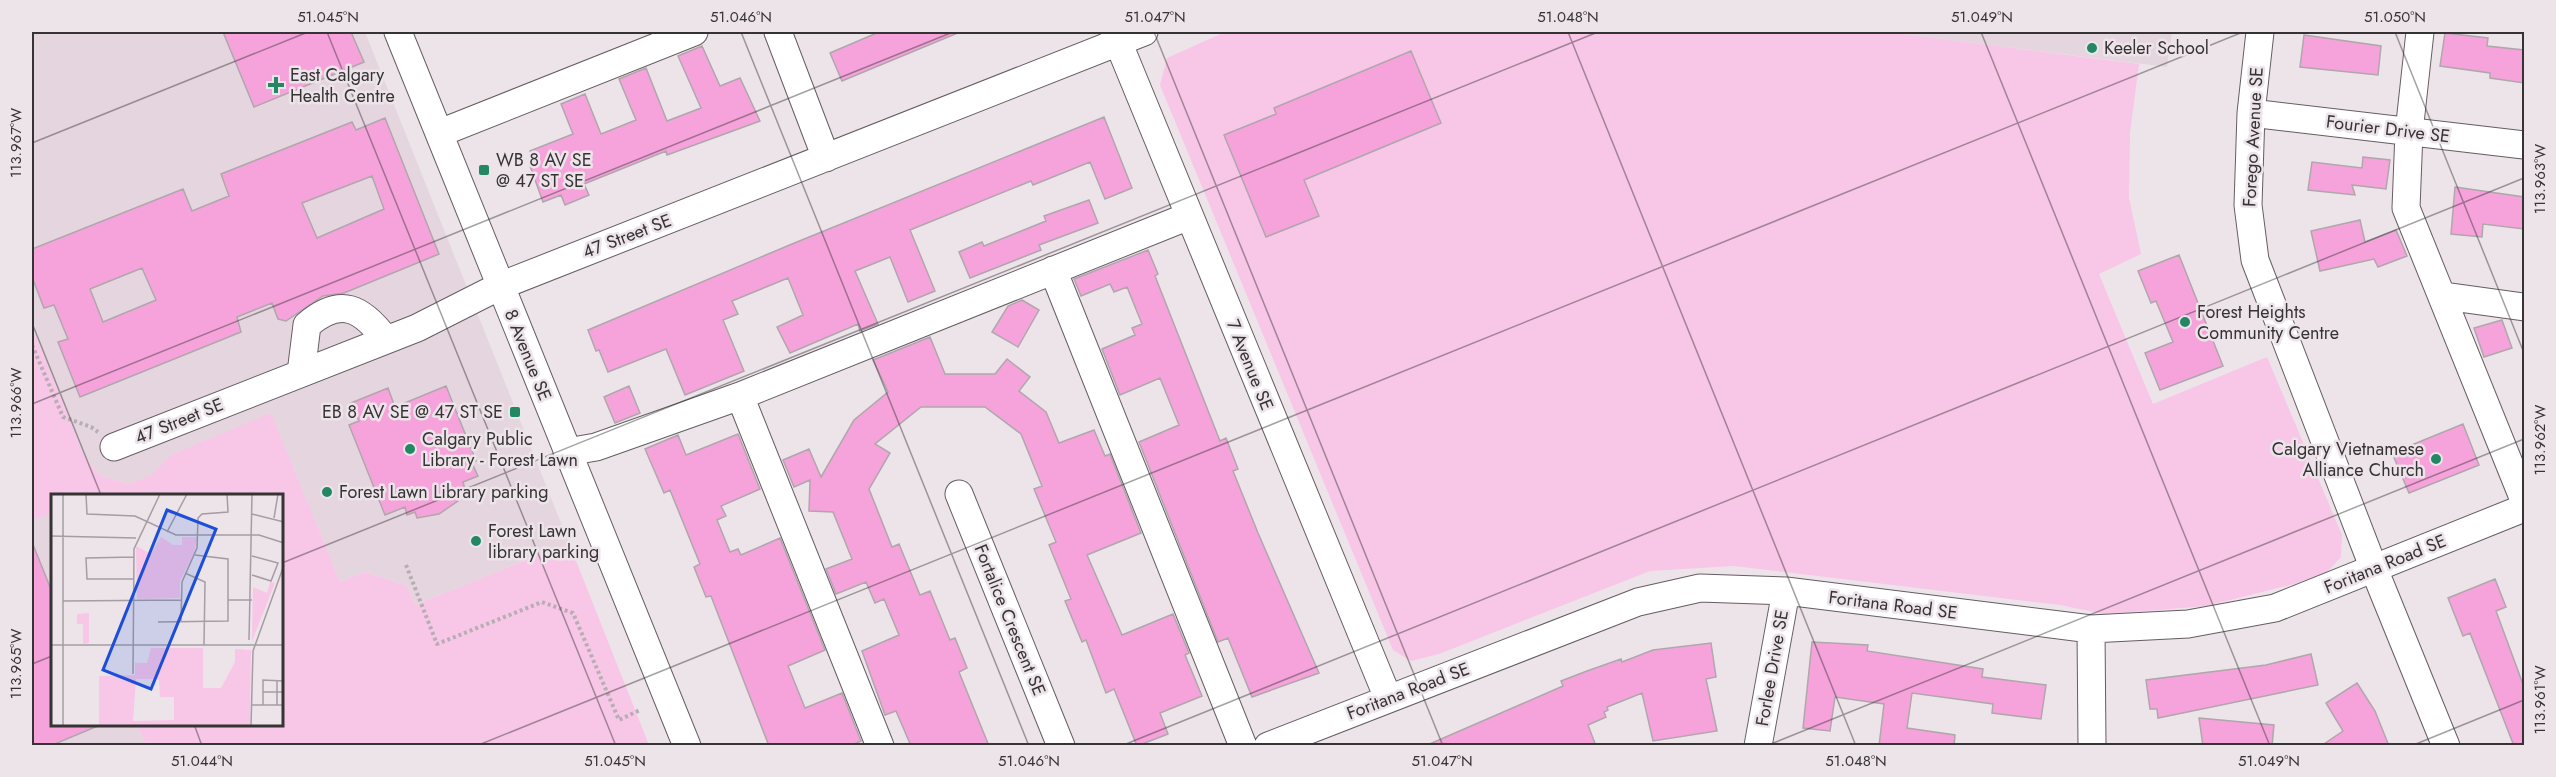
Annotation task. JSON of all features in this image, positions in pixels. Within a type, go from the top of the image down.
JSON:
[{"type":"street","name":"8 Avenue SE","points":[[398,32],[687,746]]},
{"type":"street","points":[[440,133],[694,32]]},
{"type":"street","points":[[778,32],[826,158]]},
{"type":"street","name":"47 Street SE","points":[[114,447],[417,328],[500,286],[826,158],[1117,37],[1144,32]]},
{"type":"street","name":"Forego Avenue SE","points":[[2260,32],[2252,113],[2248,205],[2255,260],[2374,569],[2446,746]]},
{"type":"street","points":[[2420,32],[2409,132],[2406,208],[2444,296],[2524,500]]},
{"type":"street","name":"7 Avenue SE","points":[[1117,37],[1388,698]]},
{"type":"street","name":"Fourier Drive SE","points":[[2252,113],[2524,145]]},
{"type":"street","points":[[567,452],[596,447],[740,396],[1189,216]]},
{"type":"street","points":[[1053,270],[1243,746]]},
{"type":"street","points":[[2444,296],[2524,307]]},
{"type":"street","points":[[301,373],[307,325],[321,314],[338,308],[352,309],[369,318],[386,340]]},
{"type":"street","points":[[740,396],[880,746]]},
{"type":"street","name":"Fortalice Crescent SE","points":[[959,494],[1061,746]]},
{"type":"street","name":"Foritana Road SE","points":[[1268,746],[1638,602],[1700,588],[1786,591],[2091,629],[2188,624],[2275,608],[2524,508]]},
{"type":"street","name":"Forlee Drive SE","points":[[1758,746],[1786,591]]},
{"type":"street","points":[[2091,629],[2092,746]]},
{"type":"path","points":[[32,345],[63,417],[91,427],[114,447]]},
{"type":"path","points":[[406,565],[437,644],[542,602],[573,613],[618,720],[640,710]]},
{"type":"shaded area","points":[[32,32],[365,32],[569,543],[415,605],[407,586],[365,572],[340,582],[271,414],[171,455],[153,475],[129,484],[101,476],[85,458],[32,327]]},
{"type":"shaded area","points":[[1225,32],[1887,32],[2139,64],[2130,133],[2129,198],[2141,254],[2099,274],[2153,404],[2267,357],[2342,535],[2341,557],[2327,572],[2294,584],[2206,606],[2104,614],[2060,605],[1734,566],[1650,571],[1439,654],[1411,661],[1393,650],[1160,85],[1167,58]]},
{"type":"shaded area","name":"Keeler School","points":[[1887,32],[2172,32],[2167,67]]},
{"type":"shaded area","points":[[32,327],[85,458],[101,476],[129,484],[152,475],[171,455],[271,413],[340,582],[365,572],[407,586],[415,605],[569,543],[649,745],[146,745],[137,726],[284,726],[284,494],[51,494],[51,513],[32,520]]},
{"type":"shaded area","points":[[51,512],[51,726],[137,726],[146,745],[32,746],[32,520]]},
{"type":"building","name":"East Calgary Health Centre","points":[[223,32],[351,32],[364,62],[254,107]]},
{"type":"building","points":[[879,32],[960,32],[842,81],[830,53]]},
{"type":"building","points":[[2445,33],[2488,38],[2487,46],[2524,50],[2524,83],[2490,78],[2490,73],[2440,66]]},
{"type":"building","points":[[2304,35],[2381,46],[2378,75],[2300,67]]},
{"type":"building","points":[[702,46],[720,86],[740,78],[760,121],[667,155],[666,151],[584,184],[589,195],[565,205],[561,195],[543,202],[530,166],[535,164],[530,151],[573,134],[561,104],[585,94],[601,134],[636,120],[619,79],[646,68],[667,121],[701,108],[678,56]]},
{"type":"building","points":[[1411,51],[1441,123],[1304,180],[1319,216],[1266,237],[1224,135],[1276,114],[1274,108]]},
{"type":"building","points":[[1104,117],[1132,188],[1105,199],[1090,162],[1033,185],[1031,181],[910,230],[935,291],[908,302],[890,257],[855,271],[878,324],[860,331],[858,324],[790,353],[777,327],[803,315],[788,278],[732,301],[738,314],[723,320],[744,371],[685,395],[666,349],[608,372],[599,350],[596,351],[588,330]]},
{"type":"building","points":[[385,118],[439,254],[344,293],[323,296],[286,321],[278,319],[272,303],[237,317],[241,332],[80,397],[58,342],[68,339],[54,305],[44,308],[32,277],[32,249],[183,189],[192,211],[229,196],[221,174],[352,122],[356,130]],"holes":[[[372,176],[384,209],[317,238],[302,203]],[[142,268],[156,300],[103,322],[90,289]]]},
{"type":"building","points":[[2363,157],[2390,160],[2386,189],[2352,185],[2355,195],[2308,190],[2312,162],[2362,168]]},
{"type":"building","points":[[2455,187],[2524,197],[2524,229],[2483,224],[2482,237],[2451,234]]},
{"type":"building","points":[[1089,200],[1098,223],[1039,245],[1041,250],[970,278],[959,252],[982,242],[984,246],[1046,221],[1044,216]]},
{"type":"building","points":[[2360,220],[2365,242],[2396,230],[2407,256],[2378,267],[2374,259],[2320,271],[2311,231]]},
{"type":"building","points":[[1148,250],[1158,274],[1155,276],[1220,441],[1226,438],[1238,469],[1233,471],[1319,673],[1252,697],[1228,638],[1218,642],[1139,442],[1179,425],[1160,378],[1120,395],[1102,349],[1135,335],[1132,328],[1142,324],[1127,287],[1114,292],[1110,284],[1081,296],[1074,279]]},
{"type":"building","name":"Forest Heights Community Centre","points":[[2179,255],[2223,366],[2160,390],[2145,353],[2173,342],[2156,301],[2151,303],[2138,271]]},
{"type":"building","points":[[1022,300],[1039,310],[1018,347],[992,332],[1008,306]]},
{"type":"building","points":[[2502,320],[2512,348],[2484,357],[2474,328]]},
{"type":"building","points":[[930,337],[945,374],[995,374],[1007,359],[1030,377],[1019,391],[1046,412],[1059,443],[1094,430],[1105,456],[1110,454],[1141,533],[1087,555],[1122,635],[1173,614],[1189,653],[1185,655],[1202,696],[1160,713],[1168,734],[1137,746],[1114,689],[1106,693],[1086,640],[1082,642],[1065,601],[1071,599],[1049,545],[1056,542],[1034,489],[1042,486],[1021,434],[985,407],[921,407],[875,444],[890,453],[869,489],[892,547],[899,544],[920,595],[930,591],[950,640],[955,638],[967,668],[959,672],[989,746],[911,746],[896,711],[885,715],[862,651],[899,635],[884,599],[875,603],[866,582],[836,594],[826,569],[852,559],[833,512],[809,511],[810,480],[794,487],[783,460],[809,449],[821,477],[854,420],[888,392],[873,360]]},
{"type":"building","name":"Calgary Public Library - Forest Lawn","points":[[446,386],[476,461],[472,463],[478,476],[463,482],[465,489],[455,493],[458,501],[439,514],[417,518],[415,512],[407,515],[405,507],[385,515],[349,425],[359,421],[351,403],[388,388],[395,407]]},
{"type":"building","points":[[629,386],[640,413],[615,423],[604,397]]},
{"type":"building","name":"Calgary Vietnamese Alliance Church","points":[[2463,424],[2479,465],[2409,493],[2392,453]]},
{"type":"building","points":[[738,434],[760,489],[721,506],[726,516],[717,520],[730,552],[738,549],[741,555],[780,538],[825,650],[788,666],[805,708],[842,693],[861,741],[849,746],[769,746],[711,596],[706,597],[694,567],[700,564],[670,490],[664,493],[645,449],[678,435],[686,455]]},
{"type":"building","points":[[32,542],[51,590],[51,726],[98,726],[50,746],[32,746]]},
{"type":"building","points":[[2495,579],[2506,607],[2496,611],[2524,687],[2524,746],[2514,746],[2470,633],[2463,636],[2448,598]]},
{"type":"building","points":[[1812,642],[1868,645],[1867,651],[1983,669],[1982,677],[2046,685],[2041,719],[1992,713],[1993,704],[1912,693],[1907,728],[1955,735],[1954,746],[1879,746],[1884,704],[1835,697],[1830,731],[1803,728]]},
{"type":"building","points":[[1711,643],[1716,677],[1706,679],[1717,731],[1653,741],[1642,693],[1607,707],[1608,710],[1604,712],[1606,717],[1588,725],[1596,746],[1425,746],[1563,686],[1561,681],[1587,671],[1621,659],[1622,662],[1653,650]]},
{"type":"building","points":[[2311,654],[2318,685],[2158,718],[2157,709],[2150,709],[2146,680],[2266,665]]},
{"type":"building","points":[[2357,683],[2375,711],[2389,746],[2321,746],[2343,731],[2326,703]]},
{"type":"building","points":[[2199,718],[2274,725],[2272,746],[2203,746]]},
{"type":"place","name":"Keeler School","points":[[2092,48]]},
{"type":"place","name":"East Calgary Health Centre","points":[[276,85]]},
{"type":"place","name":"WB 8 AV SE @ 47 ST SE","points":[[484,170]]},
{"type":"place","name":"Forest Heights Community Centre","points":[[2185,322]]},
{"type":"place","name":"EB 8 AV SE @ 47 ST SE","points":[[515,412]]},
{"type":"place","name":"Calgary Public Library - Forest Lawn","points":[[410,449]]},
{"type":"place","name":"Calgary Vietnamese Alliance Church","points":[[2436,459]]},
{"type":"place","name":"Forest Lawn Library parking","points":[[327,492]]},
{"type":"place","name":"Forest Lawn library parking","points":[[476,541]]}]
